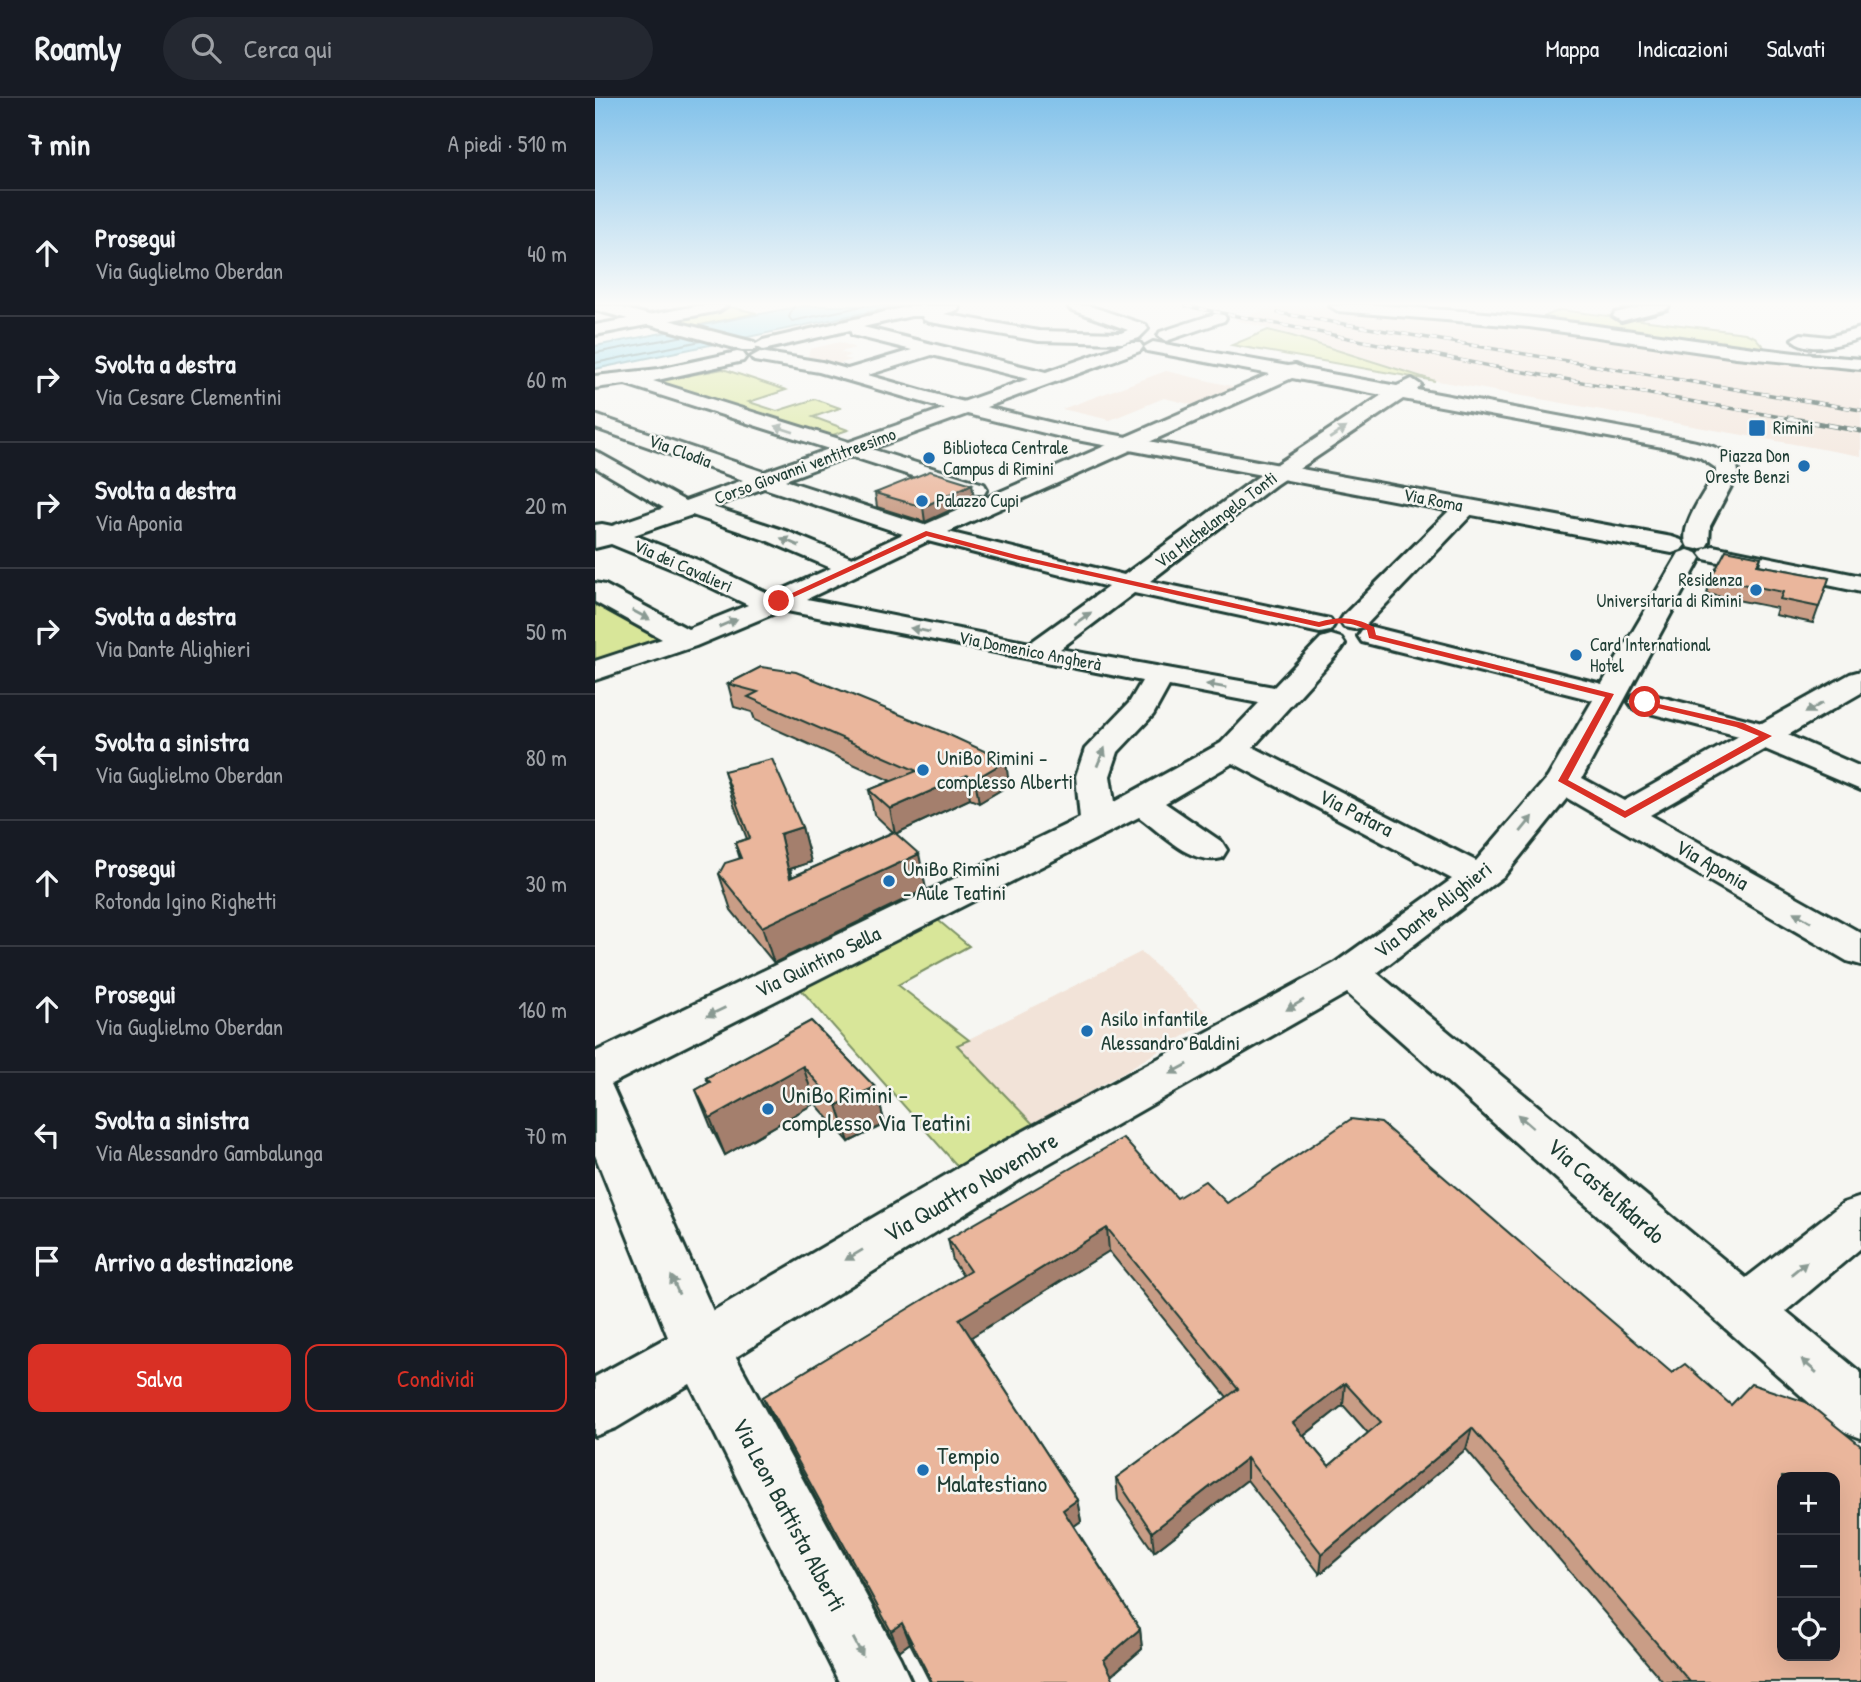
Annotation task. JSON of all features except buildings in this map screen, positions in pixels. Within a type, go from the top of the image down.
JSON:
[{"type":"street","points":[[630,380],[1003,498]]},
{"type":"street","name":"Via Roma","points":[[869,380],[1041,426],[1281,470],[1860,584]]},
{"type":"street","name":"Corso Giovanni ventitreesimo","points":[[601,535],[688,508],[1047,380]]},
{"type":"street","points":[[595,671],[687,640],[774,603],[1003,498],[1272,380]]},
{"type":"street","points":[[1357,380],[1406,389]]},
{"type":"street","name":"Via Dante Alighieri","points":[[1350,973],[1492,867],[1563,781],[1692,550],[1698,526],[1727,473],[1727,466],[1708,452],[1692,447],[1406,389]]},
{"type":"street","name":"Via Michelangelo Tonti","points":[[1035,653],[1132,584],[1281,470],[1406,389]]},
{"type":"street","name":"Via Clodia","points":[[595,421],[764,481],[926,534],[1325,634],[1339,619],[1363,628]]},
{"type":"street","points":[[597,459],[660,444]]},
{"type":"street","points":[[597,459],[634,483],[688,508],[778,537],[853,568]]},
{"type":"street","points":[[608,491],[634,483]]},
{"type":"street","points":[[1467,507],[1363,628],[1611,695]]},
{"type":"street","name":"Via dei Cavalieri","points":[[601,535],[691,568],[774,603]]},
{"type":"street","points":[[595,591],[687,640]]},
{"type":"street","name":"Via Domenico Angherà","points":[[774,603],[1283,698]]},
{"type":"street","points":[[1209,849],[1142,802],[1233,750],[1283,698],[1325,634]]},
{"type":"street","points":[[1099,823],[1093,776],[1102,749],[1142,708],[1160,676]]},
{"type":"street","points":[[1625,815],[1861,680]]},
{"type":"street","points":[[1645,702],[1739,725],[1861,780]]},
{"type":"street","name":"Via Patara","points":[[1233,750],[1479,878]]},
{"type":"street","name":"Via Aponia","points":[[1563,781],[1861,951]]},
{"type":"street","name":"Via Quintino Sella","points":[[595,1072],[1142,802]]},
{"type":"street","name":"Via Castelfidardo","points":[[1350,973],[1861,1410]]},
{"type":"street","name":"Via Quattro Novembre","points":[[595,1408],[702,1348],[1006,1164],[1350,973]]},
{"type":"street","name":"Via Leon Battista Alberti","points":[[595,1097],[702,1348],[876,1682]]},
{"type":"street","points":[[1745,1310],[1861,1218]]},
{"type":"shaded area","points":[[1142,380],[1205,380],[1240,388],[1197,406],[1164,398],[1110,420],[1062,409]]},
{"type":"shaded area","points":[[1435,380],[1861,380],[1861,456]]},
{"type":"shaded area","name":"Asilo infantile Alessandro Baldini","points":[[1141,952],[1213,1019],[1034,1125],[957,1045]]},
{"type":"green space","points":[[756,380],[786,390],[749,402],[777,411],[815,399],[840,408],[813,417],[848,430],[824,438],[658,381]]},
{"type":"green space","points":[[595,596],[673,640],[595,665]]},
{"type":"green space","points":[[933,916],[969,946],[898,985],[969,1040],[957,1045],[1034,1125],[960,1169],[797,985]]},
{"type":"railway","points":[[1569,380],[1798,420]]},
{"type":"railway","points":[[1680,380],[1861,410]]},
{"type":"railway","points":[[1788,418],[1861,431]]},
{"type":"place","name":"Rimini","points":[[1757,428]]},
{"type":"place","name":"Biblioteca Centrale Campus di Rimini","points":[[929,458]]},
{"type":"place","name":"Piazza Don Oreste Benzi","points":[[1804,466]]},
{"type":"place","name":"Palazzo Cupi","points":[[922,501]]},
{"type":"place","name":"Residenza Universitaria di Rimini","points":[[1756,590]]},
{"type":"place","name":"Card International Hotel","points":[[1576,655]]},
{"type":"place","name":"UniBo Rimini - complesso Alberti","points":[[923,770]]},
{"type":"place","name":"UniBo Rimini - Aule Teatini","points":[[889,881]]},
{"type":"place","name":"Asilo infantile Alessandro Baldini","points":[[1087,1031]]},
{"type":"place","name":"UniBo Rimini - complesso Via Teatini","points":[[768,1109]]},
{"type":"place","name":"Tempio Malatestiano","points":[[923,1470]]},
{"type":"route","points":[[779,601],[926,534],[1114,580],[1319,625],[1339,619],[1361,622],[1371,629],[1372,636],[1611,695],[1563,781],[1625,815],[1767,736],[1739,725],[1645,702]]}]
